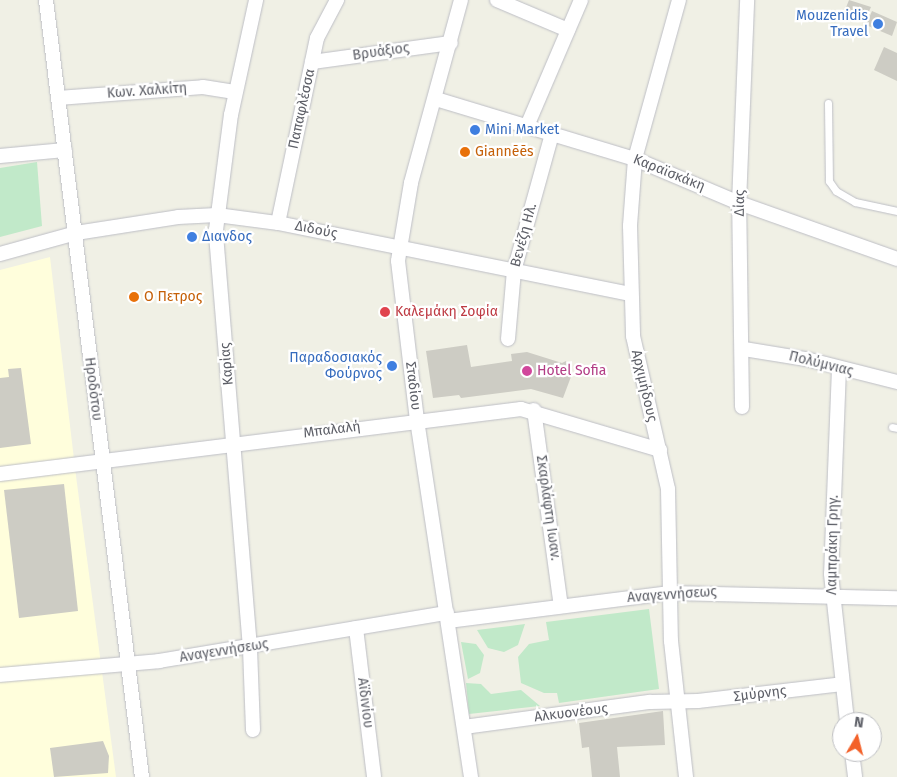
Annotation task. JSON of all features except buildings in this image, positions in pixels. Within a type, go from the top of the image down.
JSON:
[{"type":"street","name":"Ηροδότου","points":[[46,0],[142,777]]},
{"type":"street","name":"Καρίας","points":[[253,730],[250,648],[232,442],[217,215],[235,92],[256,0]]},
{"type":"street","name":"Παπαφλέσσα","points":[[278,223],[319,30],[337,0]]},
{"type":"street","name":"Σταδίου","points":[[461,0],[436,99],[411,183],[398,246],[417,420],[471,777]]},
{"type":"street","points":[[497,0],[568,30]]},
{"type":"street","points":[[527,126],[581,0]]},
{"type":"street","name":"Αρχιμήδους","points":[[679,0],[635,159],[630,201],[631,294],[638,363],[668,489],[670,592],[678,702],[686,777]]},
{"type":"street","name":"Δίας","points":[[742,407],[744,349],[739,203],[748,0]]},
{"type":"street","name":"Βρυάξιος","points":[[312,62],[451,43]]},
{"type":"street","name":"Κων. Χαλκίτη","points":[[58,98],[203,87],[235,92]]},
{"type":"street","name":"Καραϊσκάκη","points":[[436,99],[635,159],[739,203],[897,259]]},
{"type":"street","name":"Βενέζη Ηλ.","points":[[508,339],[514,271],[552,134]]},
{"type":"street","points":[[0,156],[65,150]]},
{"type":"street","name":"Διδούς","points":[[0,254],[76,233],[178,217],[217,215],[278,223],[631,294]]},
{"type":"street","name":"Πολύμνιας","points":[[744,349],[897,382]]},
{"type":"street","name":"Λαμπράκη Γρηγ.","points":[[838,368],[832,594],[846,712]]},
{"type":"street","name":"Μπαλαλή","points":[[0,474],[232,442],[417,420],[534,410],[660,450]]},
{"type":"street","name":"Σκαρλάφτη Ιωαν.","points":[[534,410],[561,606]]},
{"type":"street","name":"Αναγεννήσεως","points":[[0,675],[127,664],[250,648],[356,628],[670,592],[832,594],[897,598]]},
{"type":"street","name":"Αϊδινίου","points":[[356,628],[374,777]]},
{"type":"street","name":"Σμύρνης","points":[[678,702],[842,684]]},
{"type":"street","name":"Αλκυονέους","points":[[464,727],[678,702]]},
{"type":"street","points":[[853,762],[855,777]]},
{"type":"lane","points":[[828,103],[829,181],[836,191],[855,202],[897,211]]},
{"type":"shaded area","points":[[37,162],[42,226],[0,237],[0,168]]},
{"type":"shaded area","points":[[50,257],[76,476],[116,777],[0,777],[0,270]]},
{"type":"shaded area","points":[[649,609],[659,689],[559,703],[557,693],[544,693],[521,683],[518,657],[529,644],[549,640],[546,622]]},
{"type":"shaded area","points":[[525,624],[518,645],[504,652],[488,648],[477,630]]},
{"type":"shaded area","points":[[461,642],[476,644],[484,655],[480,673],[468,679]]},
{"type":"shaded area","points":[[466,683],[481,684],[491,694],[521,690],[540,706],[469,714]]},
{"type":"place","name":"Mouzenidis Travel","points":[[878,24]]},
{"type":"place","name":"Mini Market","points":[[475,130]]},
{"type":"place","name":"Giannēēs","points":[[465,152]]},
{"type":"place","name":"Διανδος","points":[[192,237]]},
{"type":"place","name":"Ο Πετρος","points":[[134,297]]},
{"type":"place","name":"Καλεμάκη Σοφία","points":[[385,312]]},
{"type":"place","name":"Παραδοσιακός Φούρνος","points":[[392,366]]},
{"type":"place","name":"Hotel Sofia","points":[[527,371]]}]
